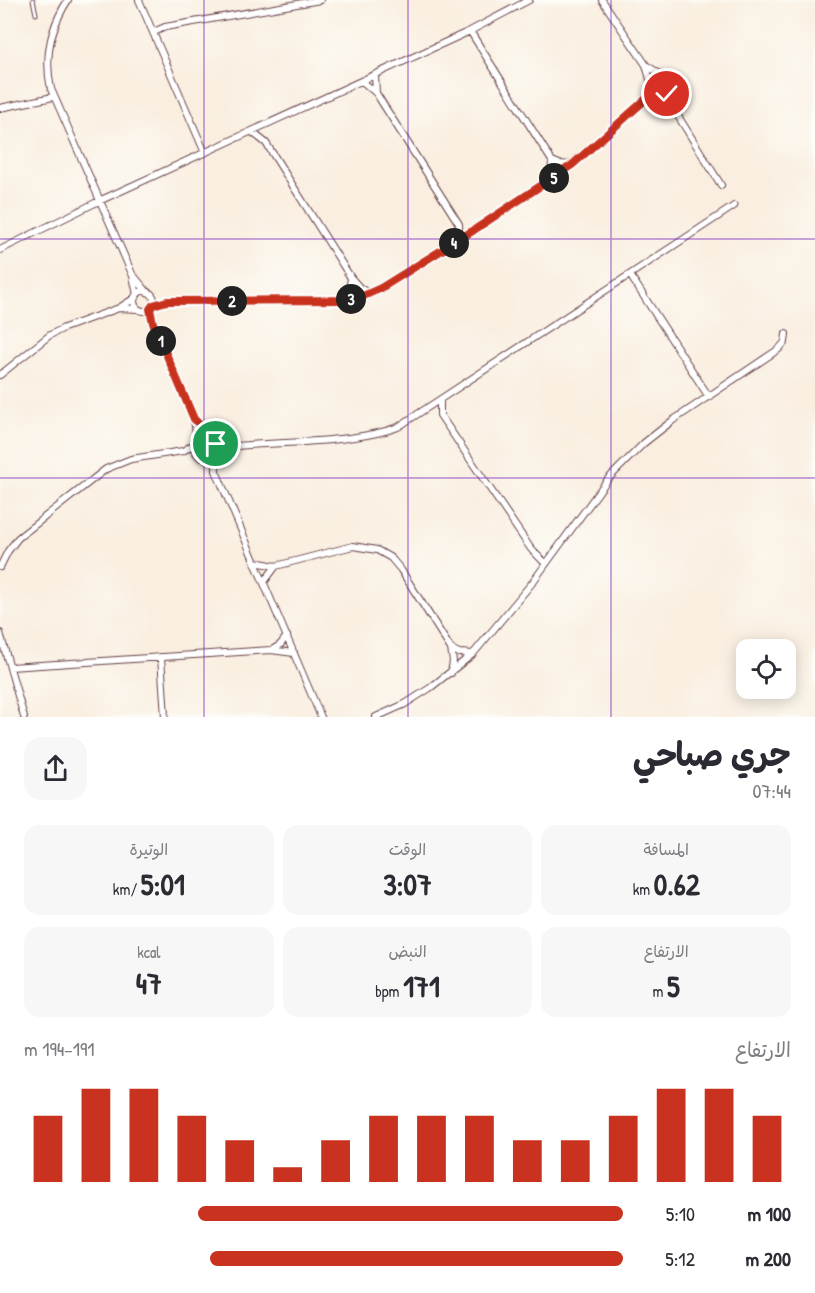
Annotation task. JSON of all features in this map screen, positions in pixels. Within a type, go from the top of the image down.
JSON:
[{"type":"street","points":[[139,0],[205,153]]},
{"type":"street","points":[[154,32],[165,27],[320,0]]},
{"type":"street","points":[[0,250],[99,201],[470,32],[529,0]]},
{"type":"street","points":[[602,0],[646,65],[651,85],[658,95],[673,108],[721,184]]},
{"type":"street","points":[[66,1],[52,32],[48,52],[48,71],[53,97],[133,276],[135,305],[153,323]]},
{"type":"street","points":[[470,32],[552,161],[572,165]]},
{"type":"street","points":[[646,65],[669,80],[673,108]]},
{"type":"street","points":[[375,75],[376,93]]},
{"type":"street","points":[[645,100],[656,77],[663,76]]},
{"type":"street","points":[[362,81],[376,93],[459,225],[459,240]]},
{"type":"street","points":[[119,308],[140,310],[167,301],[342,300],[369,294],[459,240],[551,180],[572,165],[645,100],[669,91]]},
{"type":"street","points":[[0,108],[53,97]]},
{"type":"street","points":[[266,143],[267,125]]},
{"type":"street","points":[[252,132],[266,143],[351,278],[369,294]]},
{"type":"street","points":[[551,180],[552,161]]},
{"type":"street","points":[[0,567],[18,537],[106,469],[131,459],[183,451],[210,458],[216,451],[234,446],[376,433],[398,427],[734,206]]},
{"type":"street","points":[[459,225],[474,230]]},
{"type":"street","points":[[630,275],[709,397]]},
{"type":"street","points":[[133,276],[154,300],[153,323],[194,419],[195,449],[216,471]]},
{"type":"street","points":[[342,300],[349,290],[351,278]]},
{"type":"street","points":[[0,375],[57,331],[119,308],[136,296],[149,293],[167,301]]},
{"type":"street","points":[[376,717],[418,696],[451,674],[473,654],[546,564],[608,479],[630,455],[658,431],[780,349],[785,342],[786,334]]},
{"type":"street","points":[[440,400],[440,415],[531,549],[546,564]]},
{"type":"street","points":[[425,410],[440,415]]},
{"type":"street","points":[[194,419],[212,439],[216,451],[216,471],[321,717]]},
{"type":"street","points":[[183,451],[203,437],[234,446]]},
{"type":"street","points":[[255,562],[276,566],[353,546],[377,550],[391,558],[401,570],[450,649],[453,661],[451,674]]},
{"type":"street","points":[[264,582],[276,566]]},
{"type":"street","points":[[0,633],[24,717]]},
{"type":"street","points":[[271,650],[280,645],[287,636]]},
{"type":"street","points":[[450,649],[459,653],[473,654]]},
{"type":"street","points":[[10,667],[271,650],[294,653]]},
{"type":"street","points":[[161,657],[165,717]]},
{"type":"lane","points":[[33,0],[36,14]]},
{"type":"route","points":[[216,444],[194,419],[153,323],[150,309],[153,305],[167,301],[342,300],[369,294],[551,180],[572,165],[645,100],[656,95],[667,94]]}]
